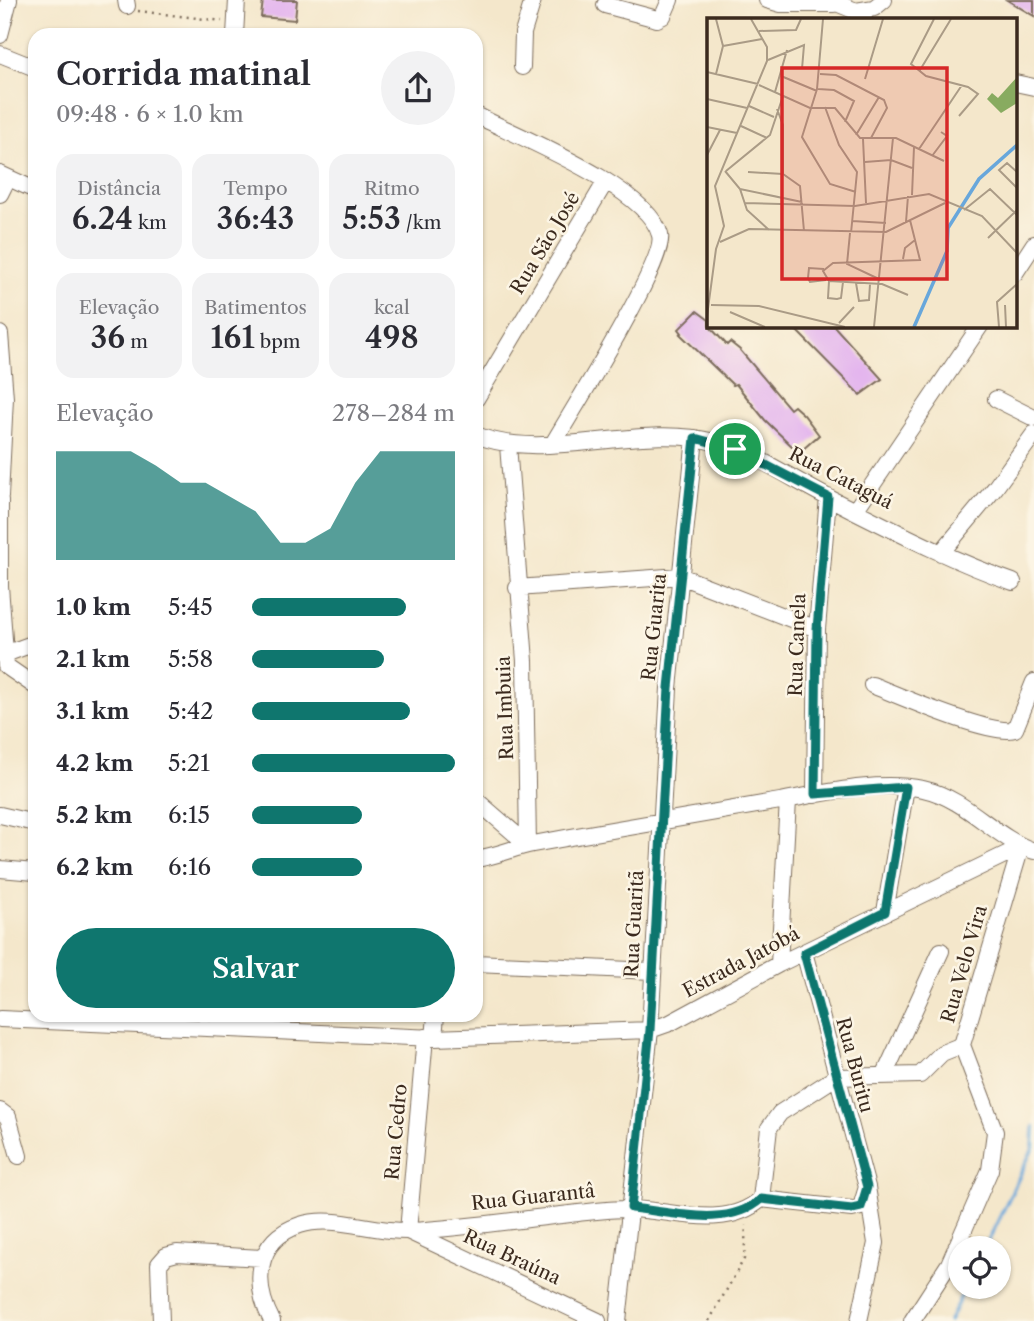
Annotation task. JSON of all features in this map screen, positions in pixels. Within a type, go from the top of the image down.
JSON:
[{"type":"street","points":[[0,35],[9,0]]},
{"type":"street","points":[[235,28],[237,0]]},
{"type":"street","points":[[522,66],[523,33],[533,0]]},
{"type":"street","points":[[605,5],[657,19],[663,16],[670,0]]},
{"type":"street","points":[[767,0],[781,4],[832,2],[860,15],[884,0]]},
{"type":"street","points":[[0,54],[28,65]]},
{"type":"street","points":[[1016,83],[1034,87]]},
{"type":"street","points":[[483,119],[606,181],[640,203],[660,232],[662,243],[634,303],[554,442]]},
{"type":"street","points":[[0,194],[4,176],[28,187]]},
{"type":"street","name":"Rua São José","points":[[483,388],[606,181]]},
{"type":"street","points":[[1016,271],[1034,244]]},
{"type":"street","points":[[856,509],[979,327]]},
{"type":"street","points":[[0,334],[5,398],[0,498],[4,662]]},
{"type":"street","points":[[996,399],[1034,418]]},
{"type":"street","points":[[941,553],[995,488],[1034,434]]},
{"type":"street","name":"Rua Cataguá","points":[[483,437],[508,444],[695,438],[735,449],[941,553],[1013,582]]},
{"type":"street","name":"Rua Guarita","points":[[662,821],[669,688],[695,438]]},
{"type":"street","name":"Rua Imbuia","points":[[508,444],[517,588],[525,661],[528,845]]},
{"type":"street","name":"Rua Canela","points":[[815,794],[817,629],[828,497]]},
{"type":"street","points":[[517,588],[680,576],[817,629]]},
{"type":"street","points":[[4,662],[28,647]]},
{"type":"street","points":[[4,662],[28,681]]},
{"type":"street","points":[[872,685],[986,728],[1007,732],[1015,729],[1034,682]]},
{"type":"street","points":[[483,857],[528,845],[815,794],[906,787],[941,794],[1028,849]]},
{"type":"street","points":[[885,912],[906,787]]},
{"type":"street","points":[[779,964],[788,800]]},
{"type":"street","points":[[483,806],[528,845]]},
{"type":"street","points":[[0,815],[28,821]]},
{"type":"street","name":"Rua Guaritã","points":[[650,1030],[662,821]]},
{"type":"street","name":"Estrada Jatobá","points":[[184,1022],[430,1037],[650,1030],[670,1023],[779,964],[885,912],[1028,849]]},
{"type":"street","name":"Rua Velo Vira","points":[[912,1321],[949,1264],[990,1170],[995,1132],[962,1045],[1028,849]]},
{"type":"street","points":[[0,869],[28,871]]},
{"type":"street","points":[[884,1076],[941,950]]},
{"type":"street","name":"Rua Buritu","points":[[804,953],[867,1187],[876,1243],[859,1321]]},
{"type":"street","points":[[483,963],[652,971]]},
{"type":"street","name":"Estrada Jatobá","points":[[0,1019],[28,1019]]},
{"type":"street","name":"Rua Cedro","points":[[408,1231],[430,1037],[434,1022]]},
{"type":"street","points":[[618,1321],[650,1030]]},
{"type":"street","points":[[747,1211],[761,1199],[769,1128],[780,1112],[836,1077],[920,1075],[942,1053],[962,1045]]},
{"type":"street","points":[[0,1111],[8,1117],[19,1156]]},
{"type":"street","points":[[761,1199],[852,1209],[861,1207],[867,1187]]},
{"type":"street","name":"Rua Guarantâ","points":[[261,1258],[270,1245],[299,1225],[320,1222],[408,1231],[631,1208],[721,1217],[747,1211]]},
{"type":"street","name":"Rua Braúna","points":[[408,1231],[598,1321]]},
{"type":"street","points":[[161,1321],[159,1264],[166,1256],[177,1253],[261,1258],[260,1291],[272,1321]]},
{"type":"path","points":[[126,3],[134,10],[230,28]]},
{"type":"path","points":[[709,1321],[744,1259],[747,1211]]},
{"type":"building","points":[[263,0],[297,0],[295,20],[261,17]]},
{"type":"building","points":[[1007,0],[1034,0],[1034,16]]},
{"type":"building","points":[[697,311],[707,318],[707,327],[727,345],[730,342],[740,350],[790,409],[794,406],[819,435],[801,451],[796,450],[765,420],[736,384],[733,385],[680,334],[682,333],[679,329]]},
{"type":"building","points":[[793,327],[835,327],[882,379],[860,395]]},
{"type":"waterway","points":[[991,1236],[1033,1148],[1034,1126]]},
{"type":"waterway","points":[[949,1321],[960,1299]]},
{"type":"route","points":[[695,438],[714,441],[735,449],[828,497],[817,629],[815,794],[906,787],[885,912],[804,953],[867,1187],[861,1207],[852,1209],[761,1199],[747,1211],[721,1217],[631,1208],[650,1030],[669,688],[695,438]]}]
